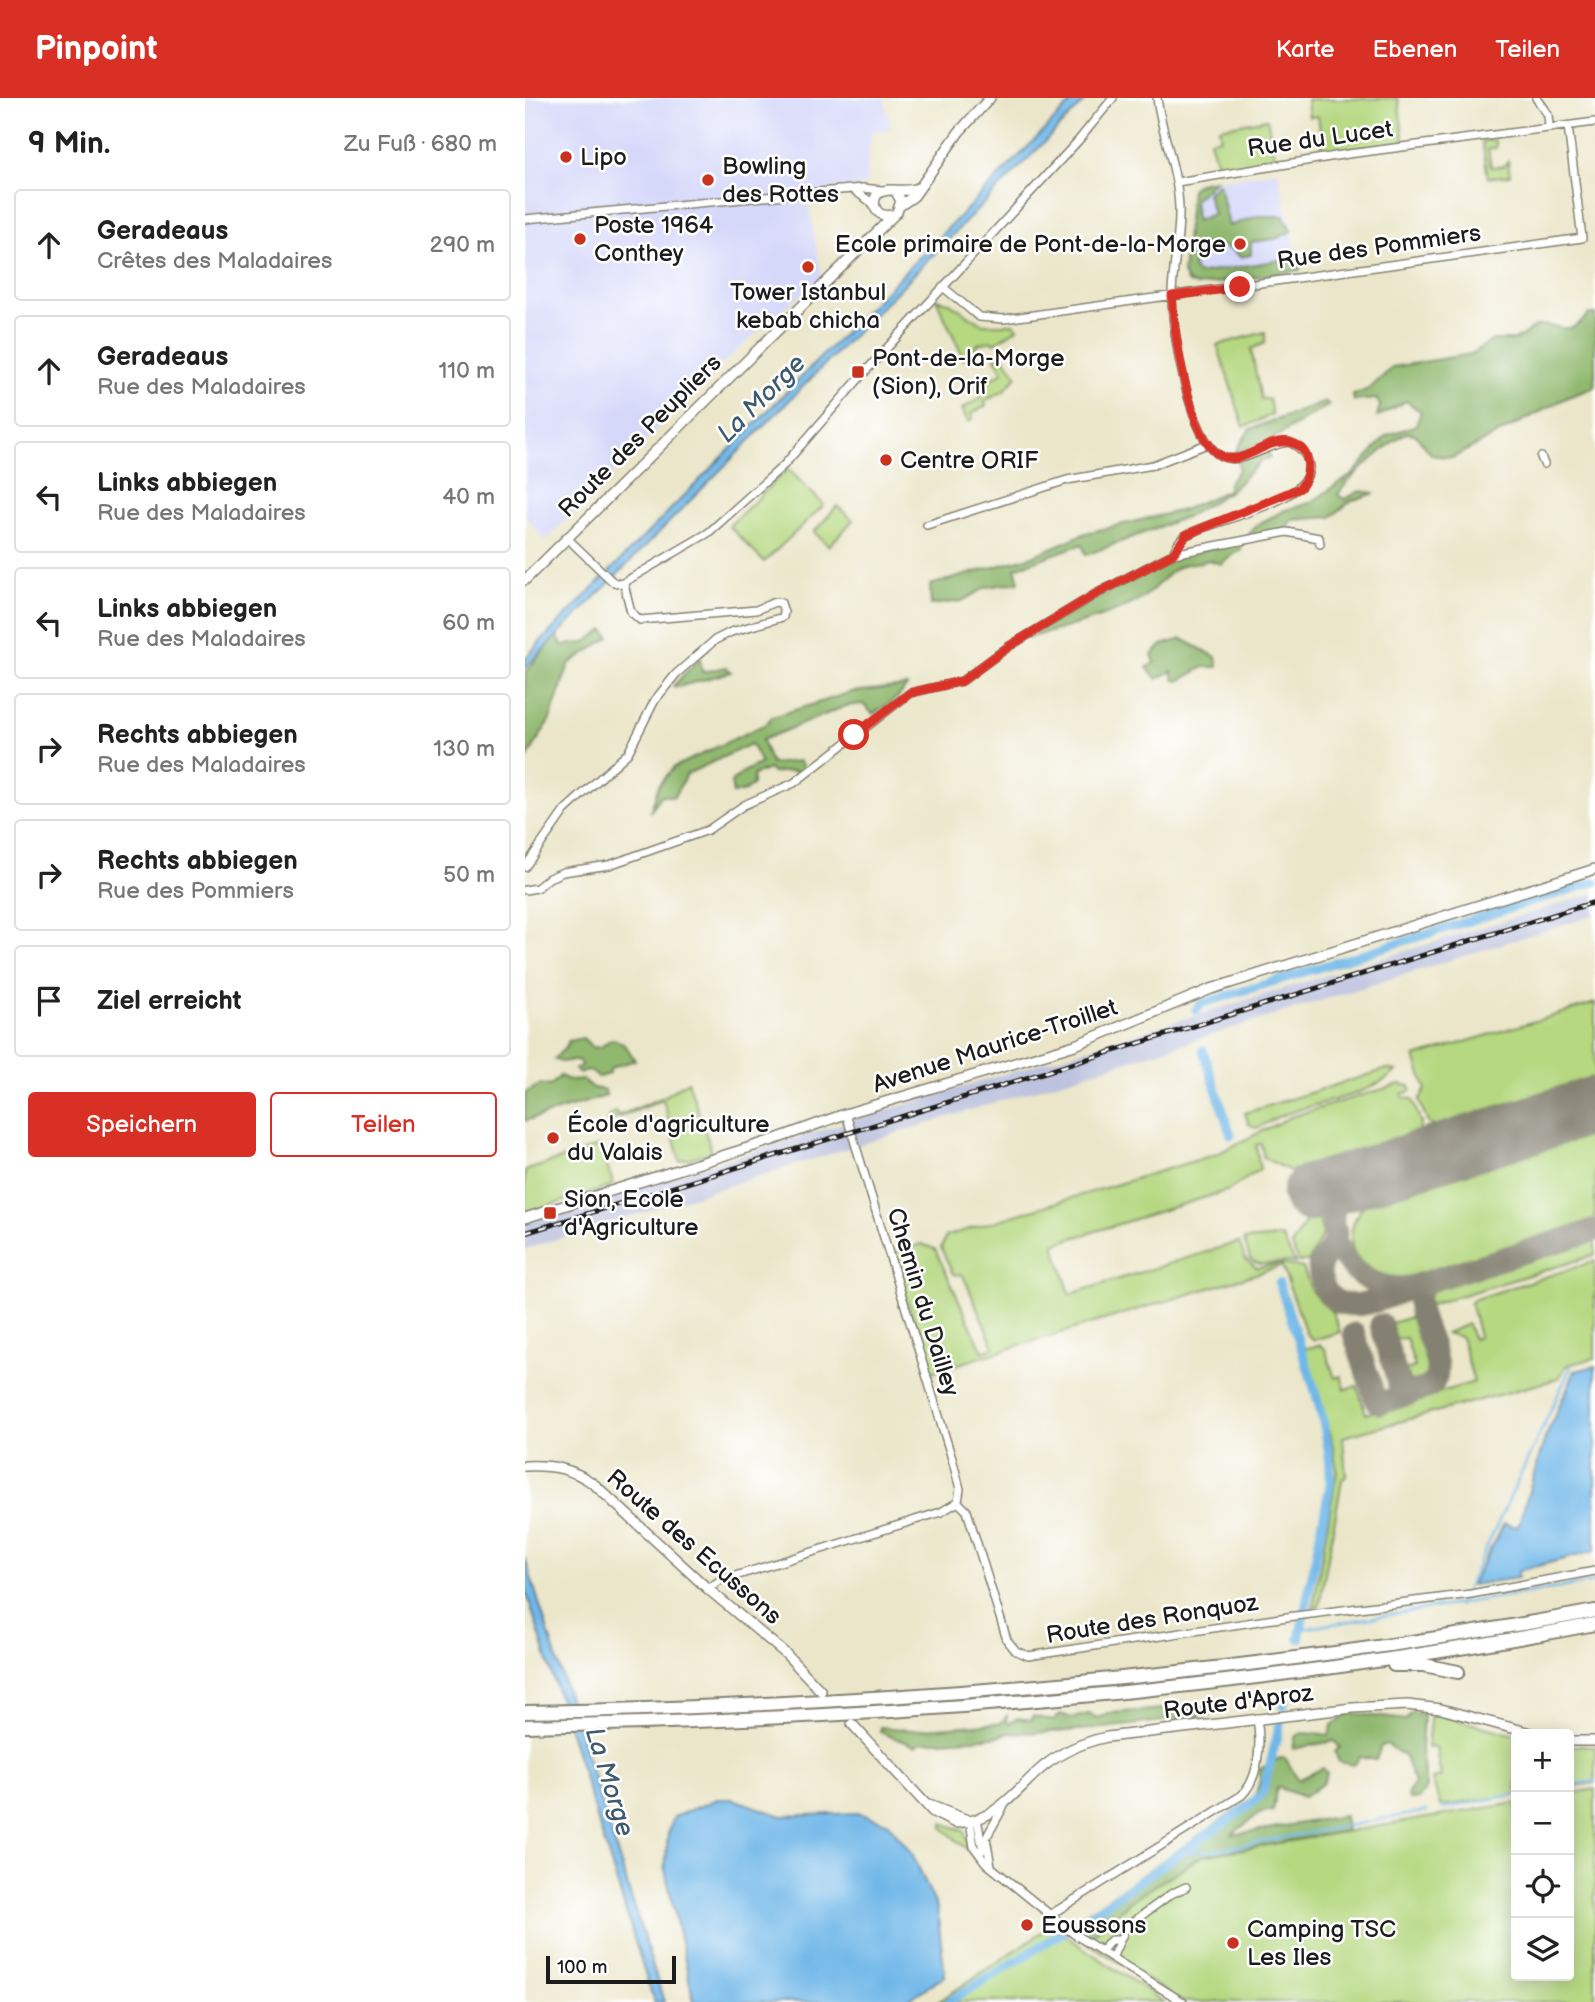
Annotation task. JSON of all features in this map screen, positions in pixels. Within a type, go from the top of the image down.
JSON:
[{"type":"highway","points":[[525,1712],[904,1696],[1147,1676],[1391,1646],[1595,1611]]},
{"type":"highway","points":[[525,1726],[992,1704],[1165,1688],[1338,1667],[1595,1624]]},
{"type":"highway","points":[[1338,1667],[1424,1665],[1458,1672]]},
{"type":"street","points":[[851,189],[864,194],[885,216],[893,215],[914,196],[959,132],[990,98]]},
{"type":"street","points":[[566,537],[613,582],[624,584],[696,541],[760,488],[795,453],[943,287],[1079,141],[1113,98]]},
{"type":"street","points":[[1157,98],[1177,181],[1179,209],[1172,296],[1186,388],[1207,444],[1222,457],[1234,458],[1289,442],[1307,456],[1310,468],[1307,480],[1289,495],[1186,535],[1173,554]]},
{"type":"street","points":[[1536,98],[1548,115],[1549,126]]},
{"type":"street","name":"Rue du Lucet","points":[[1177,181],[1595,121]]},
{"type":"street","name":"Rue des Pommiers","points":[[943,287],[969,311],[990,319],[1172,296],[1582,237],[1568,126]]},
{"type":"street","points":[[525,219],[851,189],[896,192],[920,187]]},
{"type":"street","points":[[874,233],[876,196],[883,190]]},
{"type":"street","points":[[896,192],[901,205]]},
{"type":"street","name":"Route des Peupliers","points":[[525,580],[783,322],[834,277],[893,215]]},
{"type":"street","points":[[927,525],[1060,482],[1153,465],[1207,444]]},
{"type":"street","points":[[525,890],[537,888],[549,878],[563,872],[609,865],[708,830],[744,805],[794,783],[910,693],[962,681],[1008,647],[1084,601],[1173,554],[1287,532],[1319,538],[1320,544]]},
{"type":"street","points":[[525,867],[565,810],[628,753],[655,699],[676,674],[715,640],[731,632],[783,617],[785,611],[781,603],[775,602],[757,610],[640,620],[631,611],[624,584]]},
{"type":"street","name":"Avenue Maurice-Troillet","points":[[525,1218],[773,1140],[846,1114],[1075,1045],[1211,989],[1595,869]]},
{"type":"street","name":"Chemin du Dailley","points":[[846,1114],[960,1486],[958,1502]]},
{"type":"street","name":"Route des Ecussons","points":[[525,1466],[554,1466],[586,1478],[708,1589],[786,1654],[821,1690]]},
{"type":"street","points":[[708,1589],[719,1581],[941,1512],[958,1502]]},
{"type":"street","name":"Route des Ronquoz","points":[[958,1502],[967,1511],[1007,1640],[1013,1649],[1024,1656],[1049,1655],[1291,1616],[1471,1594],[1595,1571]]},
{"type":"street","name":"Route d'Aproz","points":[[973,1820],[1004,1806],[1042,1768],[1081,1744],[1120,1735],[1257,1718],[1408,1705],[1441,1709],[1515,1729]]},
{"type":"street","points":[[1053,1917],[1243,1795],[1253,1780],[1258,1748],[1257,1718]]},
{"type":"street","points":[[852,1724],[924,1802],[973,1820],[974,1847],[991,1866],[1074,1934],[1182,2002]]},
{"type":"street","points":[[1574,1741],[1595,1741]]},
{"type":"street","points":[[991,1866],[986,1838],[1004,1806]]},
{"type":"street","points":[[1112,1958],[1126,1927],[1171,1894],[1186,1887]]},
{"type":"street","points":[[1101,1952],[1111,1940],[1118,1940]]},
{"type":"shaded area","points":[[525,98],[884,98],[891,128],[871,132],[866,184],[808,202],[822,278],[784,308],[719,367],[545,541],[525,515]]},
{"type":"shaded area","name":"Ecole primaire de Pont-de-la-Morge","points":[[1278,171],[1300,270],[1197,286],[1189,284],[1183,273],[1191,189],[1199,183]]},
{"type":"shaded area","points":[[1595,893],[1595,915],[525,1249],[525,1223]]},
{"type":"green space","points":[[1398,98],[1404,142],[1323,153],[1318,116],[1309,117],[1307,99]]},
{"type":"green space","points":[[1267,119],[1276,160],[1218,169],[1210,140],[1221,138],[1219,128]]},
{"type":"green space","points":[[1495,140],[1496,148],[1488,149],[1491,167],[1504,166],[1508,161],[1510,175],[1488,178],[1482,141]]},
{"type":"green space","points":[[1215,180],[1194,200],[1196,221],[1213,214],[1207,193],[1219,183],[1229,226],[1258,216],[1283,216],[1292,231],[1275,239],[1251,242],[1251,255],[1240,257],[1220,245],[1196,245],[1193,267],[1197,274],[1298,257],[1300,270],[1197,286],[1187,282],[1183,273],[1191,189],[1199,183]]},
{"type":"green space","points":[[936,299],[948,302],[982,324],[1014,324],[1018,328],[995,343],[992,341],[978,344],[964,359]]},
{"type":"green space","points":[[1589,314],[1595,314],[1595,387],[1568,397],[1452,458],[1432,455],[1415,434],[1406,433],[1369,462],[1338,495],[1345,499],[1360,491],[1375,493],[1351,501],[1331,517],[1291,520],[1286,530],[1246,538],[1258,524],[1285,510],[1310,503],[1353,474],[1386,436],[1416,425],[1421,412],[1406,401],[1377,417],[1380,405],[1376,399],[1354,401],[1353,395],[1369,389],[1393,367],[1471,354],[1493,340],[1515,340],[1536,326],[1569,328]]},
{"type":"green space","points":[[1265,332],[1265,343],[1251,349],[1261,399],[1269,399],[1272,415],[1244,427],[1217,345]]},
{"type":"green space","points":[[1001,354],[1017,376],[1004,391],[985,401],[986,406],[971,414],[973,419],[968,422],[962,409],[981,398],[976,388],[1003,372],[995,358]]},
{"type":"green space","points":[[1326,402],[1329,405],[1265,443],[1235,452],[1250,429]]},
{"type":"green space","points":[[1268,450],[1270,458],[1261,461],[1230,491],[1188,516],[1086,555],[1082,544],[1015,568],[1019,582],[987,587],[962,601],[931,605],[930,585],[1030,557],[1086,533],[1183,510],[1228,490],[1228,484],[1239,470],[1238,461]]},
{"type":"green space","points":[[788,469],[824,505],[764,562],[729,526]]},
{"type":"green space","points":[[837,506],[853,520],[829,546],[814,532]]},
{"type":"green space","points":[[1241,542],[1241,549],[1221,564],[1208,560],[1183,565],[1142,598],[1123,608],[1083,623],[1027,638],[1172,556]]},
{"type":"green space","points":[[604,630],[610,637],[569,664],[550,719],[525,762],[525,673],[557,635],[562,645],[584,643]]},
{"type":"green space","points":[[1182,639],[1216,657],[1218,667],[1204,667],[1179,681],[1174,680],[1172,671],[1157,679],[1147,668],[1155,662],[1152,655],[1162,645]]},
{"type":"green space","points":[[700,658],[702,672],[726,667],[731,672],[678,687],[673,686]]},
{"type":"green space","points":[[907,686],[898,697],[873,714],[863,704],[846,706],[762,740],[771,764],[799,761],[803,766],[803,773],[772,773],[769,769],[753,775],[753,784],[745,791],[733,794],[731,782],[761,763],[751,744],[687,774],[674,797],[661,795],[650,812],[659,785],[674,767],[766,724],[772,717],[852,692]]},
{"type":"green space","points":[[1595,1003],[1595,1078],[1445,1124],[1433,1126],[1428,1123],[1419,1100],[1426,1089],[1415,1057]]},
{"type":"green space","points":[[583,1038],[592,1047],[601,1047],[611,1039],[619,1041],[626,1046],[635,1060],[611,1068],[609,1074],[599,1077],[588,1070],[578,1073],[575,1069],[582,1065],[578,1060],[561,1062],[554,1059],[568,1045],[568,1041]]},
{"type":"green space","points":[[1387,1069],[1397,1071],[1371,1087],[1280,1116],[1256,1128],[1249,1124],[1245,1113]]},
{"type":"green space","points":[[560,1076],[571,1081],[582,1079],[592,1088],[605,1090],[606,1096],[525,1121],[525,1093],[541,1084],[550,1086]]},
{"type":"green space","points":[[688,1081],[712,1152],[680,1161],[663,1100],[607,1122],[608,1117],[616,1112],[618,1116],[663,1097]]},
{"type":"green space","points":[[1400,1084],[1410,1086],[1411,1091],[1402,1094],[1403,1098],[1412,1099],[1421,1123],[1418,1132],[1290,1171],[1264,1158],[1261,1144],[1256,1145],[1260,1169],[1229,1190],[1054,1244],[1070,1294],[1239,1242],[1245,1259],[1257,1268],[1281,1264],[1303,1268],[1312,1292],[1333,1313],[1340,1332],[1313,1340],[1306,1333],[1282,1266],[932,1372],[892,1258],[897,1251],[922,1244],[935,1249],[983,1352],[994,1347],[963,1275],[953,1274],[941,1248],[946,1236],[1217,1154],[1290,1117]]},
{"type":"green space","points":[[1595,1132],[1595,1220],[1404,1279],[1373,1274],[1355,1256],[1351,1244],[1352,1231],[1356,1217],[1365,1203]]},
{"type":"green space","points":[[599,1146],[613,1182],[610,1187],[525,1213],[525,1171]]},
{"type":"green space","points":[[1318,1217],[1323,1234],[1308,1262],[1298,1262],[1292,1245],[1306,1221]]},
{"type":"green space","points":[[1282,1237],[1295,1263],[1260,1264],[1250,1259],[1244,1240]]},
{"type":"green space","points":[[1595,1241],[1595,1255],[1426,1306],[1428,1292]]},
{"type":"green space","points":[[1595,1261],[1595,1358],[1567,1365],[1560,1377],[1550,1381],[1343,1437],[1346,1476],[1342,1480],[1319,1607],[1313,1607],[1337,1471],[1331,1436],[1303,1349],[1320,1345],[1325,1349],[1335,1378],[1341,1376],[1345,1389],[1357,1386],[1366,1414],[1474,1382],[1461,1337],[1446,1333],[1468,1324],[1473,1339],[1479,1337],[1472,1300]]},
{"type":"green space","points":[[1415,1316],[1432,1370],[1427,1380],[1418,1384],[1409,1379],[1405,1370],[1415,1367],[1406,1338],[1396,1339],[1391,1323]]},
{"type":"green space","points":[[1207,1704],[1217,1708],[1216,1714],[1089,1729],[1010,1733],[995,1737],[922,1742],[915,1746],[880,1732],[880,1727],[912,1730],[1001,1723],[1007,1716],[1007,1722],[1010,1723],[1017,1718],[1032,1720],[1033,1716],[1054,1721],[1060,1714],[1072,1718],[1089,1714],[1098,1718],[1111,1713],[1178,1708],[1186,1711]]},
{"type":"green space","points":[[1412,1712],[1423,1714],[1421,1749],[1426,1789],[1418,1799],[1409,1800],[1407,1795],[1414,1783],[1405,1757],[1387,1744],[1381,1746],[1376,1760],[1360,1757],[1354,1765],[1339,1762],[1335,1752],[1340,1747],[1334,1741],[1293,1749],[1295,1737],[1302,1733],[1329,1735],[1332,1725],[1350,1713],[1406,1720]]},
{"type":"green space","points":[[1431,1713],[1511,1734],[1511,1796],[1440,1806],[1432,1779],[1441,1777],[1436,1747],[1427,1748]]},
{"type":"green space","points":[[1574,1746],[1595,1746],[1595,1783],[1574,1786]]},
{"type":"green space","points":[[1280,1758],[1286,1759],[1298,1780],[1323,1768],[1327,1773],[1323,1783],[1304,1797],[1277,1787],[1273,1810],[1260,1813],[1231,1835],[1344,1816],[1346,1831],[1202,1856],[1132,1900],[1092,1935],[1076,1920],[1255,1797],[1260,1780],[1258,1770]]},
{"type":"green space","points":[[1595,1789],[1595,2002],[1183,2002],[1085,1941],[1132,1900],[1202,1856],[1511,1804],[1511,1981],[1574,1981],[1574,1793]]},
{"type":"green space","points":[[943,1823],[964,1831],[970,1852],[943,1828]]},
{"type":"green space","points":[[1051,1926],[1164,2002],[938,2002]]},
{"type":"water","name":"La Morge","points":[[1076,98],[1088,98],[525,668],[525,659],[541,641]]},
{"type":"water","points":[[1595,1366],[1595,1551],[1518,1571],[1518,1578],[1471,1585],[1504,1524],[1518,1527],[1545,1438],[1575,1371]]},
{"type":"water","name":"La Morge","points":[[525,1558],[664,2002],[654,2002],[525,1588]]},
{"type":"water","points":[[717,1799],[733,1799],[782,1816],[858,1813],[887,1822],[912,1853],[937,1908],[945,1976],[904,2002],[694,2002],[665,1869],[668,1834],[674,1817]]},
{"type":"waterway","points":[[1196,1010],[1201,1004],[1595,882]]},
{"type":"waterway","points":[[1203,1050],[1231,1135]]},
{"type":"waterway","points":[[1279,1283],[1313,1384],[1326,1436],[1329,1461],[1330,1485],[1299,1639]]},
{"type":"waterway","points":[[1459,1606],[1571,1367]]},
{"type":"waterway","points":[[1301,1629],[1595,1582]]},
{"type":"waterway","points":[[1283,1706],[1285,1701]]},
{"type":"waterway","points":[[948,2002],[1077,1924],[1253,1803],[1263,1792],[1280,1724]]},
{"type":"waterway","points":[[1574,1784],[1595,1781]]},
{"type":"waterway","points":[[1442,1809],[1511,1795]]},
{"type":"waterway","points":[[1182,1853],[1216,1850],[1427,1811]]},
{"type":"taxiway","points":[[1362,1177],[1344,1189],[1335,1207],[1333,1226],[1338,1246],[1349,1264],[1366,1278],[1387,1286],[1413,1286],[1595,1230]]},
{"type":"taxiway","points":[[1336,1232],[1335,1241],[1319,1267],[1323,1284],[1330,1296],[1351,1305],[1364,1304],[1404,1290]]},
{"type":"taxiway","points":[[1354,1334],[1376,1401],[1381,1403],[1429,1387],[1436,1376],[1437,1363],[1418,1303],[1420,1291],[1429,1281]]},
{"type":"taxiway","points":[[1381,1325],[1401,1391],[1408,1395]]},
{"type":"runway","points":[[1311,1193],[1595,1105]]},
{"type":"railway","points":[[525,1233],[1595,902]]},
{"type":"place","name":"Lipo","points":[[566,157]]},
{"type":"place","name":"Bowling des Rottes","points":[[708,180]]},
{"type":"place","name":"Poste 1964 Conthey","points":[[580,239]]},
{"type":"place","name":"Ecole primaire de Pont-de-la-Morge","points":[[1240,244]]},
{"type":"place","name":"Tower Istanbul kebab chicha","points":[[808,267]]},
{"type":"place","name":"Pont-de-la-Morge (Sion), Orif","points":[[858,372]]},
{"type":"place","name":"Centre ORIF","points":[[886,460]]},
{"type":"place","name":"École d'agriculture du Valais","points":[[553,1138]]},
{"type":"place","name":"Sion, Ecole d'Agriculture","points":[[550,1213]]},
{"type":"place","name":"Eoussons","points":[[1027,1925]]},
{"type":"place","name":"Camping TSC Les Iles","points":[[1233,1943]]},
{"type":"route","points":[[854,735],[910,693],[962,681],[1008,647],[1094,595],[1173,554],[1186,535],[1289,495],[1307,480],[1310,468],[1307,456],[1298,446],[1289,442],[1281,442],[1234,458],[1222,457],[1207,444],[1186,388],[1178,352],[1172,296],[1240,287]]}]
